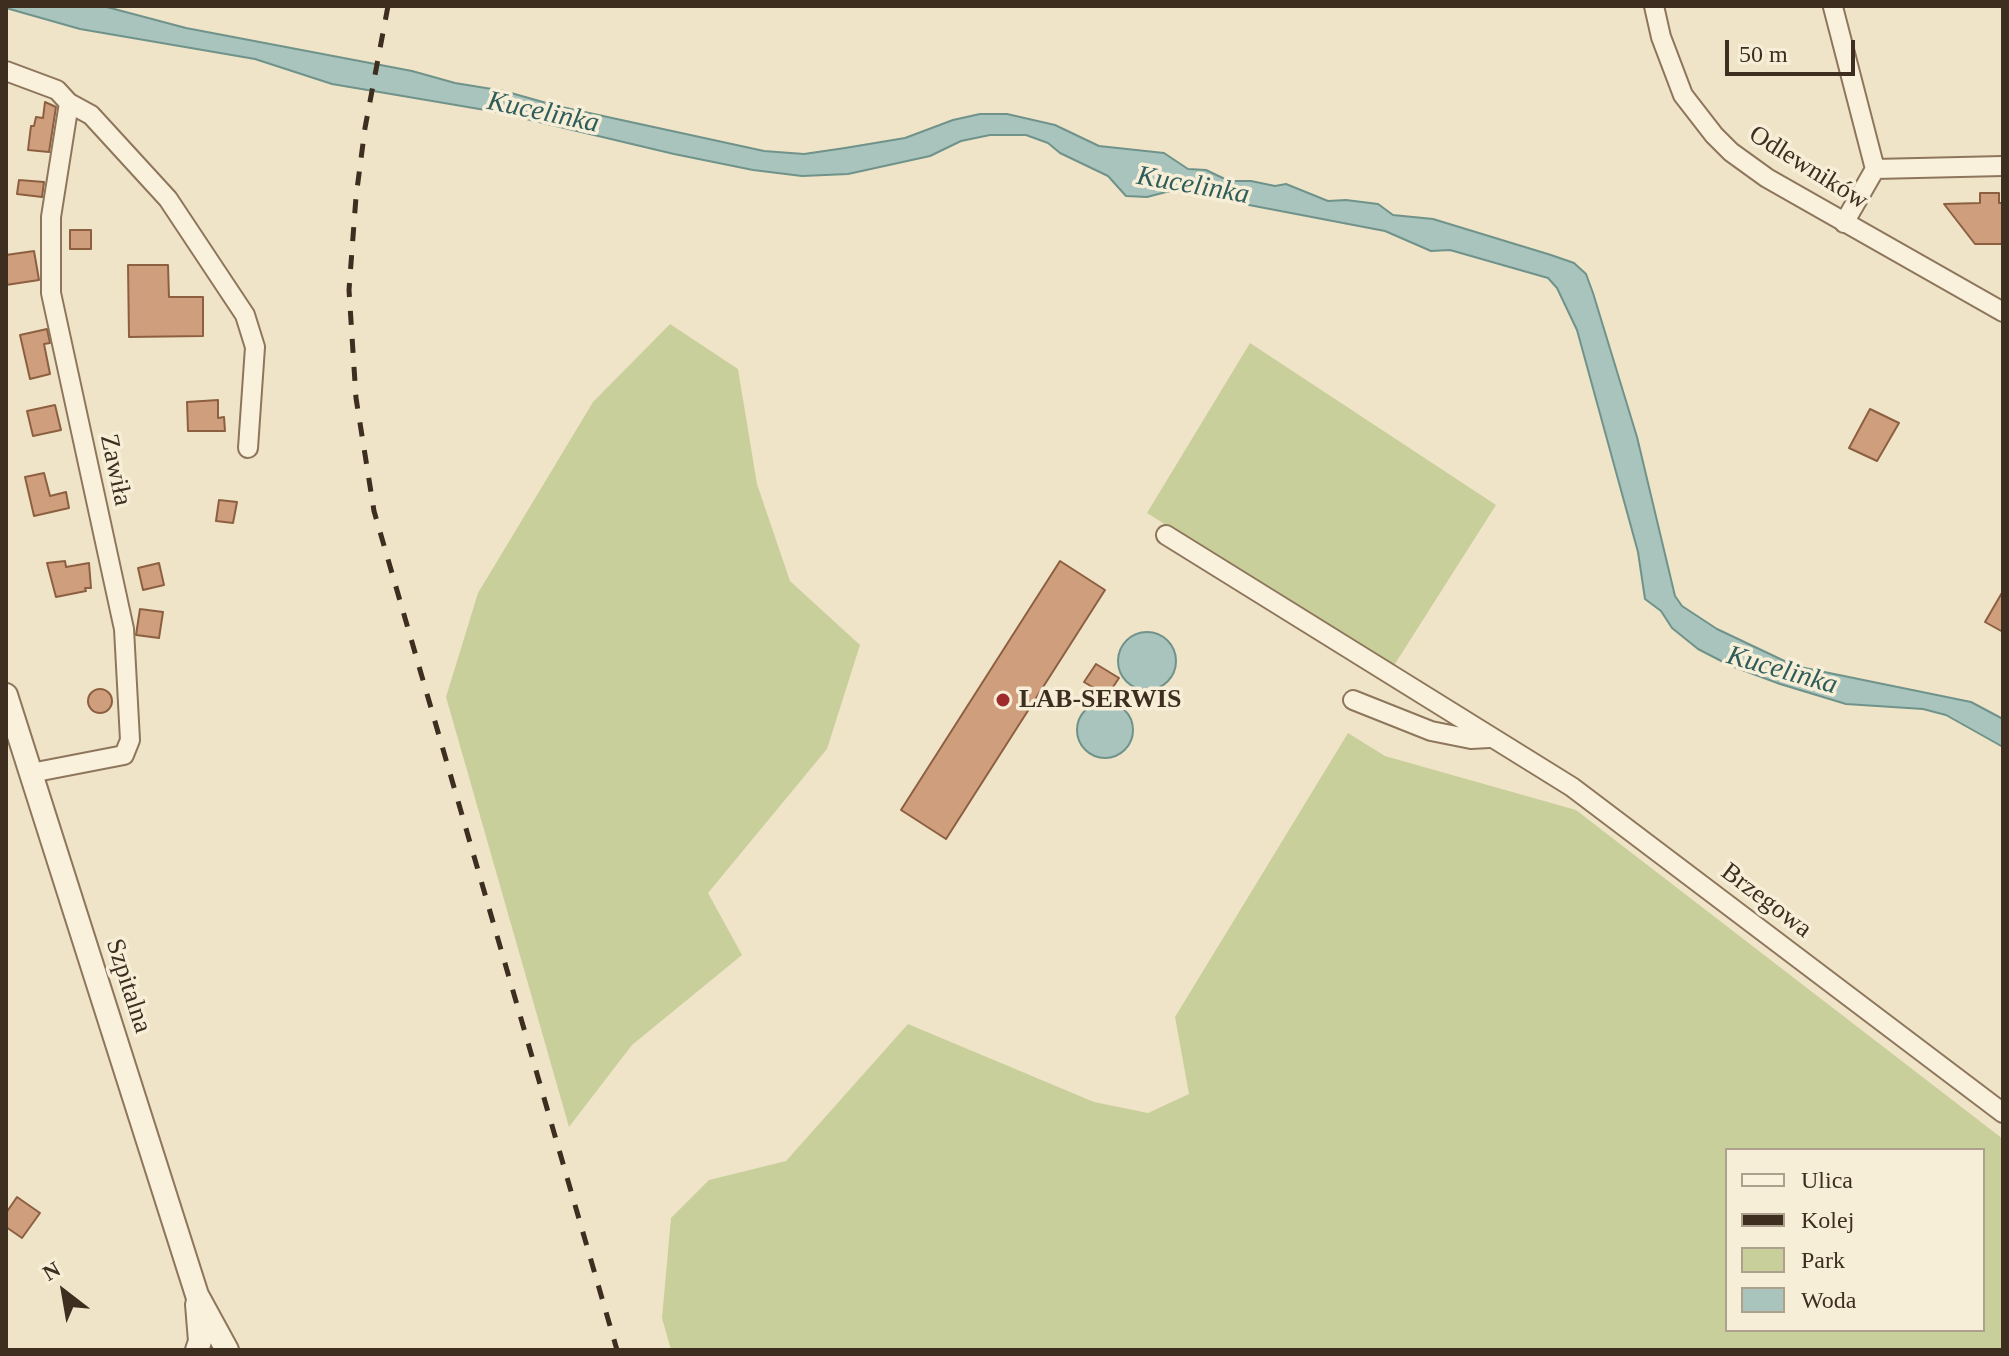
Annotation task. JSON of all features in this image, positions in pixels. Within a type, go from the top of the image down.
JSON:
[{"type":"street","name":"Odlewników","points":[[1654,6],[1661,37],[1683,95],[1731,152],[1767,178],[2003,312]]},
{"type":"street","points":[[1833,7],[1875,169],[1844,223]]},
{"type":"street","points":[[6,71],[57,90],[69,103],[91,115],[168,199],[245,315],[255,347],[248,448]]},
{"type":"street","name":"Zawiła","points":[[31,773],[124,755],[130,740],[124,629],[51,293],[51,217],[69,103]]},
{"type":"street","points":[[1875,169],[2003,166]]},
{"type":"street","name":"Brzegowa","points":[[1166,535],[1572,787],[2003,1113]]},
{"type":"street","name":"Szpitalna","points":[[6,695],[197,1295],[227,1350]]},
{"type":"street","name":"Brzegowa","points":[[1353,700],[1431,731],[1471,739],[1492,738]]},
{"type":"street","name":"Szpitalna","points":[[197,1295],[200,1341],[197,1350]]},
{"type":"green space","points":[[670,324],[738,369],[757,484],[790,581],[860,645],[827,749],[708,893],[742,955],[632,1045],[569,1127],[446,697],[478,593],[593,402]]},
{"type":"green space","points":[[1250,343],[1496,505],[1393,667],[1147,513]]},
{"type":"green space","points":[[1348,733],[1385,756],[1576,810],[2003,1139],[2003,1350],[671,1350],[662,1318],[671,1218],[709,1180],[786,1161],[908,1024],[1094,1102],[1148,1113],[1189,1094],[1175,1017]]},
{"type":"water","name":"Kucelinka","points":[[6,6],[103,6],[186,28],[412,71],[764,151],[804,154],[845,148],[905,138],[953,120],[980,114],[1007,114],[1055,125],[1099,146],[1164,153],[1188,169],[1206,170],[1229,181],[1275,186],[1286,184],[1328,201],[1378,204],[1393,215],[1433,219],[1574,263],[1586,274],[1593,293],[1637,437],[1675,596],[1682,606],[1717,629],[1795,666],[1971,702],[2003,719],[2003,747],[1946,715],[1923,709],[1846,704],[1780,684],[1729,665],[1698,649],[1672,628],[1661,611],[1645,599],[1638,552],[1577,330],[1557,288],[1548,278],[1450,250],[1431,251],[1385,231],[1249,205],[1229,197],[1170,191],[1147,197],[1126,196],[1108,176],[1060,153],[1048,143],[1026,135],[990,135],[961,141],[930,156],[848,174],[802,176],[753,170],[497,112],[332,84],[255,59],[80,29]]},
{"type":"water","points":[[1147,632],[1158,634],[1167,641],[1174,650],[1174,672],[1167,681],[1158,688],[1147,690],[1136,688],[1127,681],[1120,672],[1118,661],[1120,650],[1127,641],[1136,634]]},
{"type":"water","points":[[1105,702],[1125,710],[1133,730],[1125,750],[1105,758],[1085,750],[1077,730],[1085,710]]},
{"type":"building","points":[[45,102],[56,107],[49,152],[28,150],[31,126],[34,126],[36,117],[43,118]]},
{"type":"building","points":[[19,180],[44,182],[42,197],[17,194]]},
{"type":"building","points":[[1980,193],[1999,193],[1999,203],[2003,203],[2003,244],[1975,244],[1944,204],[1980,203]]},
{"type":"building","points":[[70,230],[91,230],[91,249],[70,249]]},
{"type":"building","points":[[34,251],[39,280],[6,285],[6,255]]},
{"type":"building","points":[[128,265],[168,265],[169,297],[203,297],[203,336],[129,337]]},
{"type":"building","points":[[47,329],[50,343],[44,344],[50,374],[30,379],[20,335]]},
{"type":"building","points":[[218,400],[218,418],[224,417],[225,431],[188,431],[187,402]]},
{"type":"building","points":[[55,405],[61,430],[33,436],[27,411]]},
{"type":"building","points":[[1870,409],[1899,423],[1877,461],[1849,448]]},
{"type":"building","points":[[44,473],[50,496],[66,492],[69,508],[34,516],[25,477]]},
{"type":"building","points":[[219,500],[237,502],[233,523],[216,521]]},
{"type":"building","points":[[65,561],[66,567],[89,563],[91,588],[56,597],[47,563]]},
{"type":"building","name":"LAB-SERWIS","points":[[1060,561],[1105,590],[946,839],[901,810]]},
{"type":"building","points":[[159,563],[164,585],[143,590],[138,568]]},
{"type":"building","points":[[2003,591],[2003,632],[1985,622]]},
{"type":"building","points":[[140,609],[163,612],[159,638],[136,635]]},
{"type":"building","points":[[1096,664],[1119,678],[1107,696],[1084,682]]},
{"type":"building","points":[[100,689],[109,692],[112,701],[109,710],[100,713],[91,710],[88,701],[91,692]]},
{"type":"building","points":[[17,1197],[40,1213],[22,1238],[6,1227],[6,1213]]},
{"type":"railway","points":[[388,6],[365,128],[349,290],[356,398],[374,511],[617,1350]]},
{"type":"place","name":"LAB-SERWIS","points":[[1003,700]]}]
